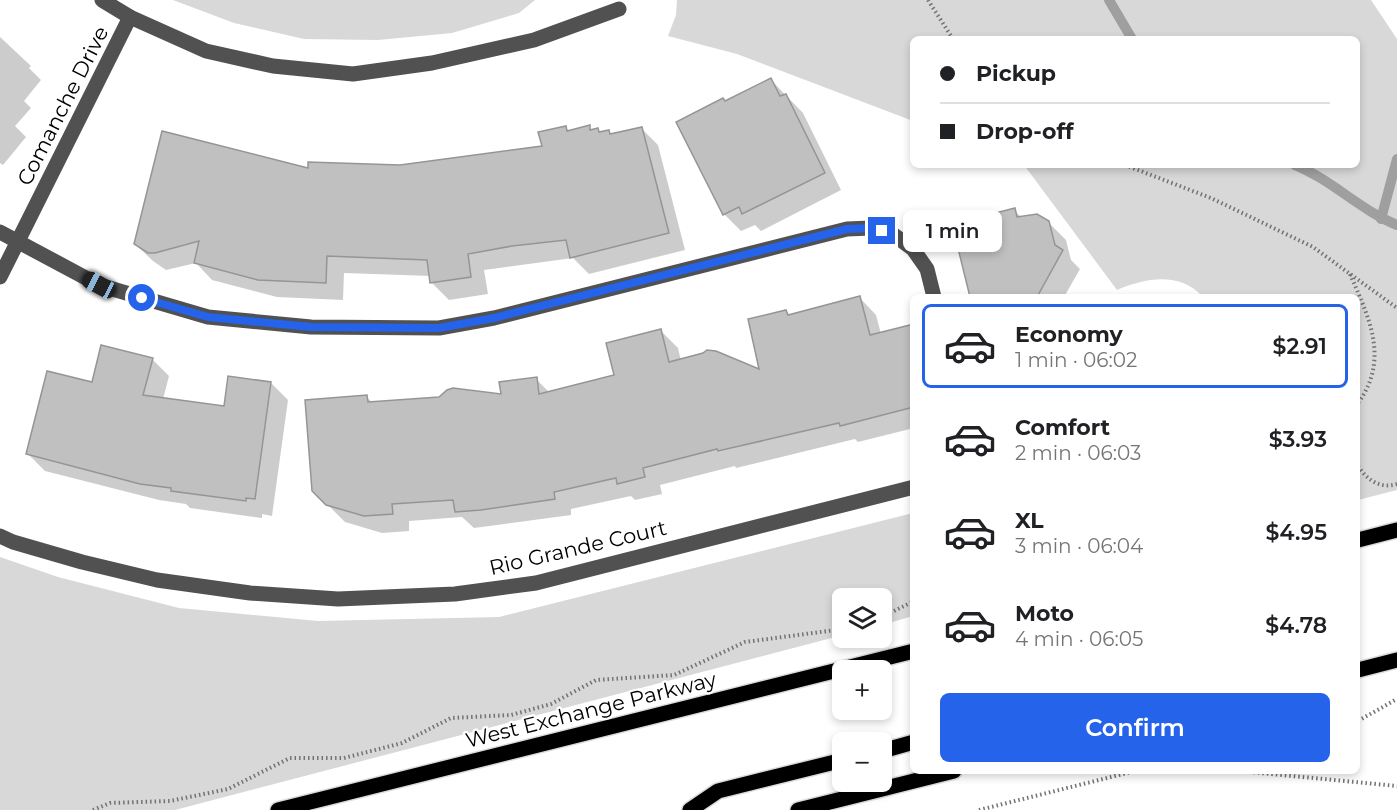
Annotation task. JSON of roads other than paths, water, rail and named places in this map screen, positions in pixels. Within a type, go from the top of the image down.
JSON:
[{"type":"main road","points":[[1360,539],[1397,530]]},
{"type":"main road","name":"West Exchange Parkway","points":[[278,810],[910,652]]},
{"type":"main road","points":[[1360,669],[1397,660]]},
{"type":"main road","points":[[892,748],[910,743]]},
{"type":"main road","points":[[690,810],[718,791],[832,763]]},
{"type":"main road","points":[[798,810],[942,774]]},
{"type":"street","points":[[102,0],[130,17],[206,51],[273,66],[353,74],[432,63],[534,40],[619,9]]},
{"type":"street","name":"Comanche Drive","points":[[0,277],[130,17]]},
{"type":"street","points":[[0,232],[99,285],[208,317],[311,327],[439,328],[483,320],[847,229],[871,228],[894,235],[913,249],[927,269],[933,294]]},
{"type":"street","name":"Rio Grande Court","points":[[0,536],[82,562],[157,580],[250,593],[338,599],[455,594],[536,583],[910,488]]},
{"type":"waterway","points":[[1109,0],[1130,36]]},
{"type":"waterway","points":[[1381,219],[1397,159]]},
{"type":"waterway","points":[[1302,168],[1397,225]]}]
